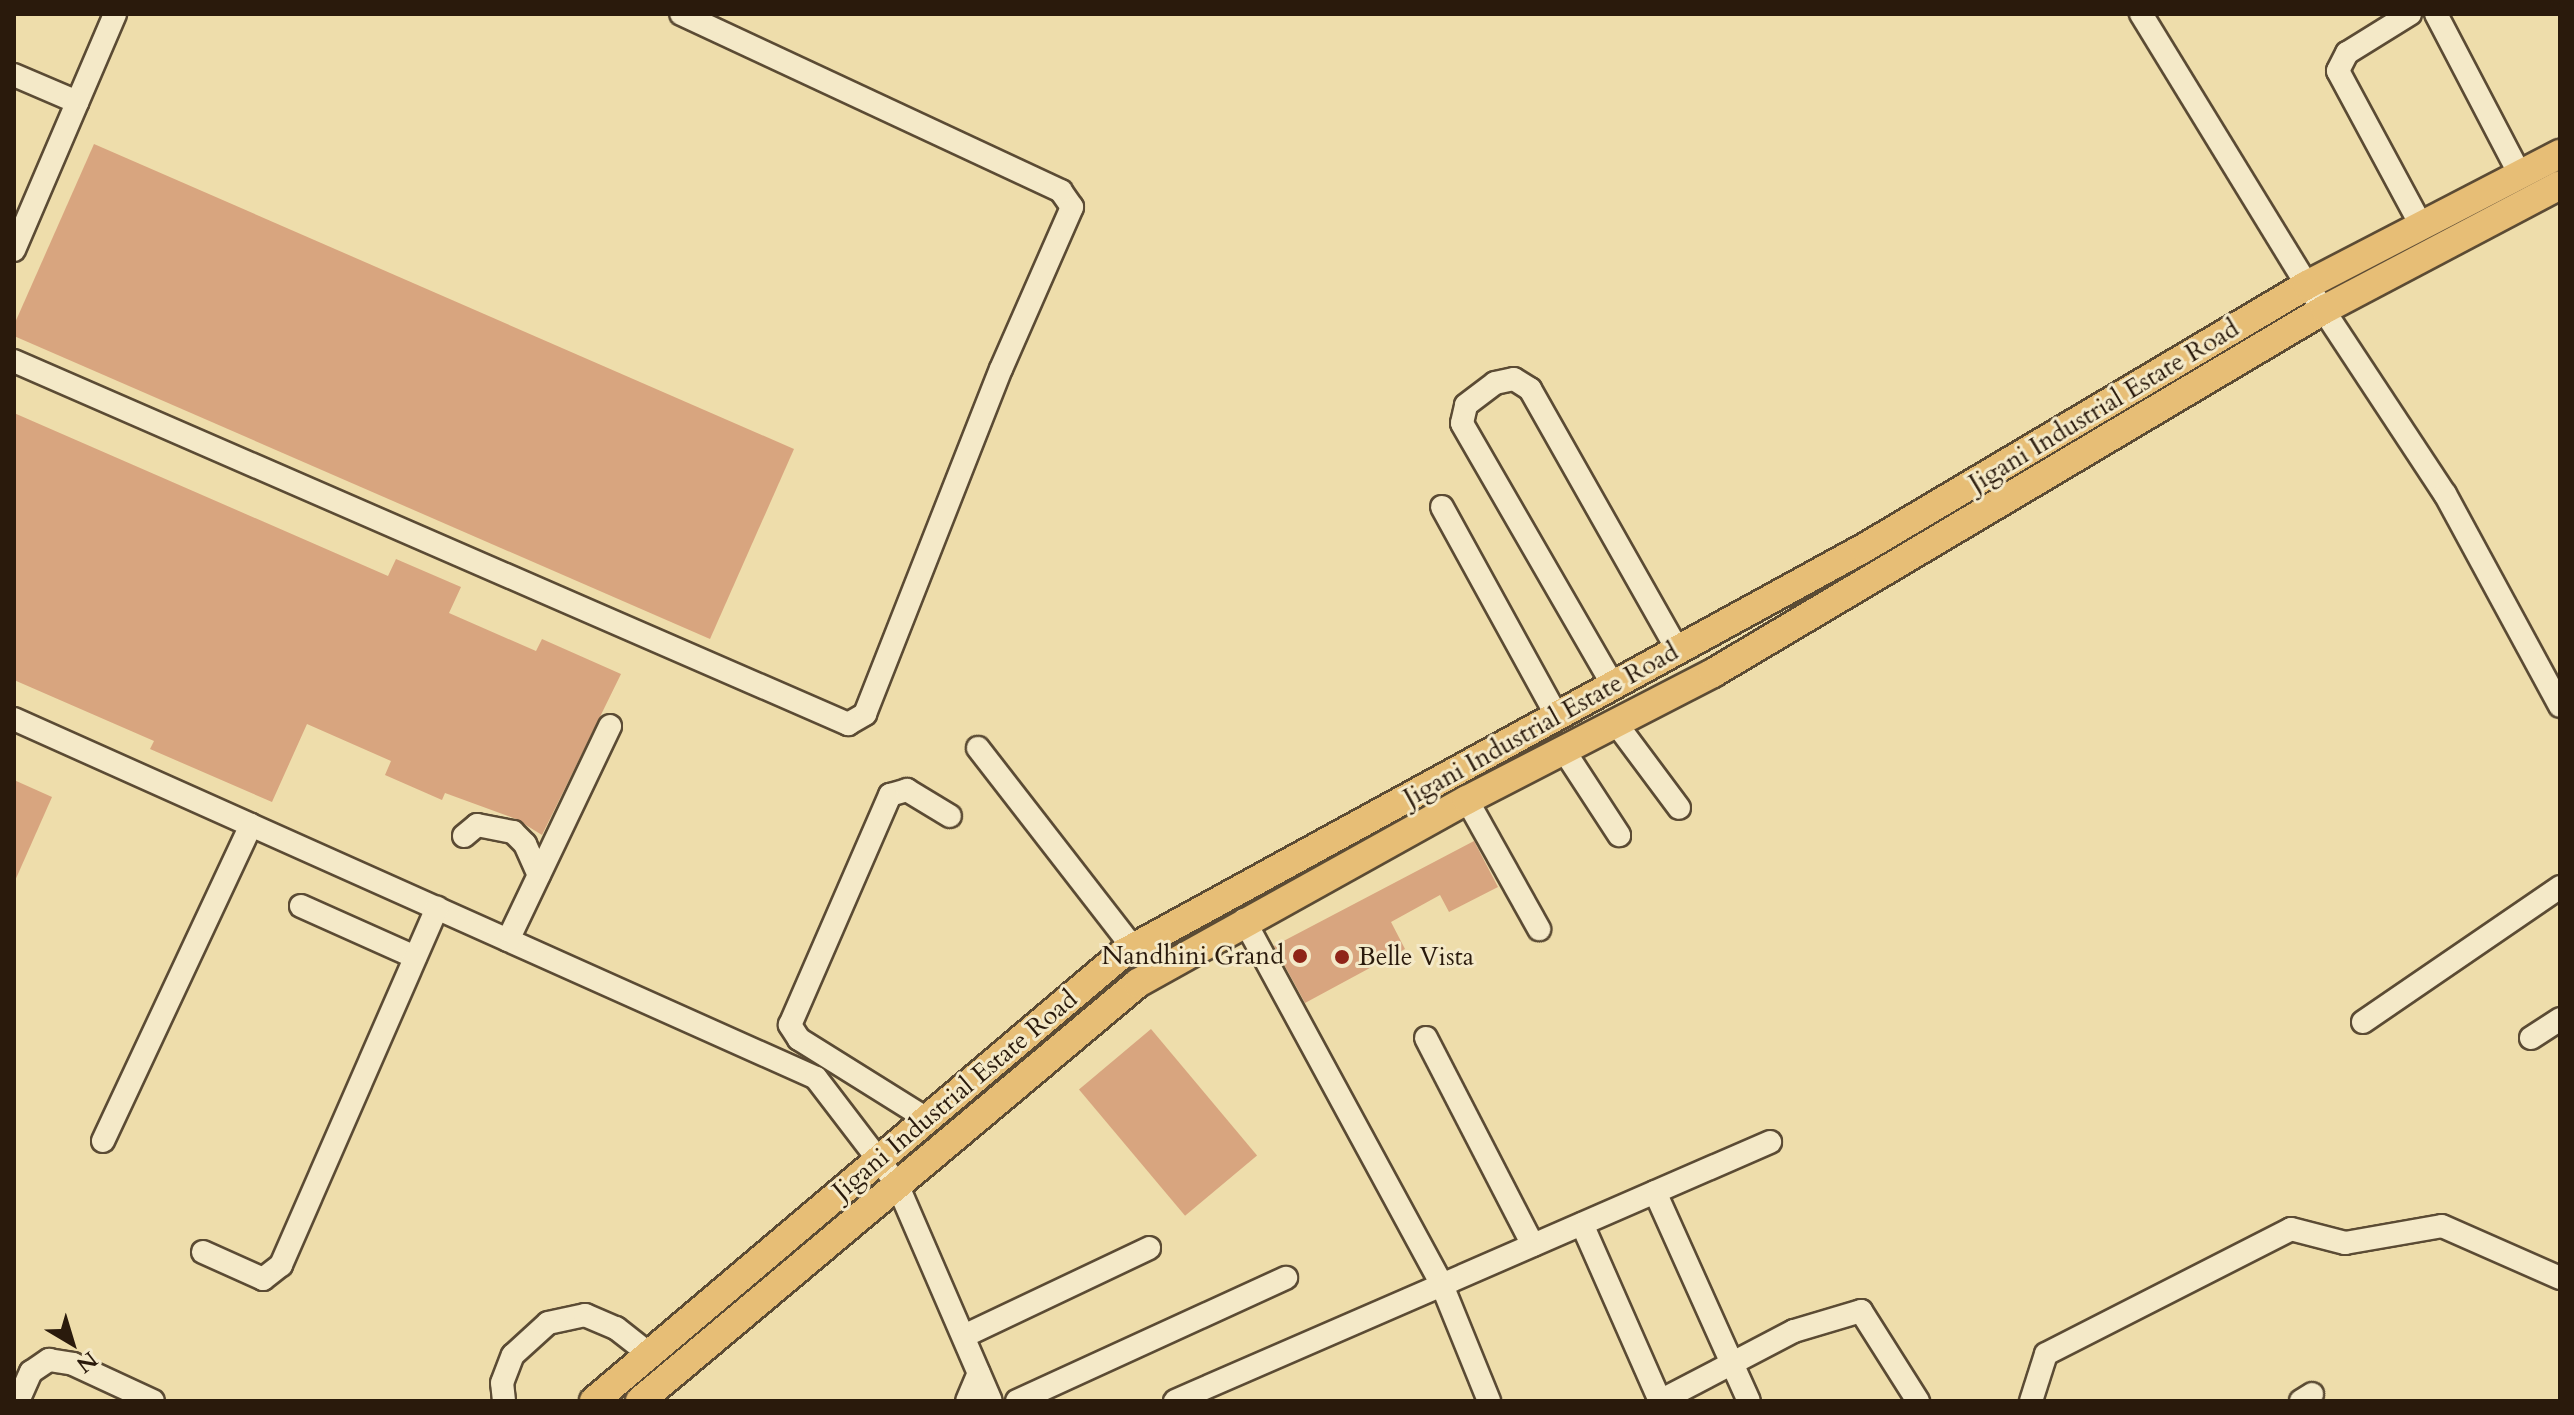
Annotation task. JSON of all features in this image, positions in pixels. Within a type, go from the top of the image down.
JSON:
[{"type":"main road","name":"Jigani Industrial Estate Road","points":[[594,1401],[1133,948],[1864,548],[2307,285],[2420,223],[2560,154]]},
{"type":"main road","name":"Jigani Industrial Estate Road","points":[[640,1401],[1138,983],[1244,920],[1563,749],[1713,673],[2325,309],[2560,185]]},
{"type":"street","points":[[14,250],[115,14]]},
{"type":"street","points":[[14,361],[848,724],[865,714],[1001,369],[1072,207],[1061,191],[681,14]]},
{"type":"street","points":[[2141,14],[2307,285],[2445,494],[2560,706]]},
{"type":"street","points":[[2410,14],[2347,53],[2338,71],[2420,223]]},
{"type":"street","points":[[2436,14],[2519,173]]},
{"type":"street","points":[[14,75],[77,102]]},
{"type":"street","points":[[1613,685],[1462,423],[1466,405],[1495,383],[1514,379],[1530,389],[1678,651]]},
{"type":"street","points":[[1442,507],[1557,716]]},
{"type":"street","points":[[14,719],[816,1078],[897,1184],[991,1401]]},
{"type":"street","points":[[1615,722],[1679,808]]},
{"type":"street","points":[[508,940],[610,726]]},
{"type":"street","points":[[978,748],[1133,948]]},
{"type":"street","points":[[1563,749],[1619,835]]},
{"type":"street","points":[[927,1119],[799,1039],[790,1025],[890,795],[907,790],[950,816]]},
{"type":"street","points":[[1467,800],[1539,929]]},
{"type":"street","points":[[103,1141],[251,825]]},
{"type":"street","points":[[464,836],[477,825],[513,832],[525,844],[539,875]]},
{"type":"street","points":[[2363,1022],[2560,887]]},
{"type":"street","points":[[301,906],[415,957]]},
{"type":"street","points":[[203,1252],[263,1279],[281,1265],[437,908]]},
{"type":"street","points":[[1244,920],[1442,1285],[1489,1401]]},
{"type":"street","points":[[2531,1038],[2560,1019]]},
{"type":"street","points":[[1426,1038],[1533,1245]]},
{"type":"street","points":[[786,1065],[799,1039]]},
{"type":"street","points":[[1175,1401],[1770,1142]]},
{"type":"street","points":[[1655,1192],[1749,1401]]},
{"type":"street","points":[[1582,1224],[1660,1401],[1794,1331],[1861,1311],[1918,1401]]},
{"type":"street","points":[[2031,1401],[2046,1354],[2291,1229],[2345,1243],[2442,1226],[2560,1278]]},
{"type":"street","points":[[964,1336],[1149,1248]]},
{"type":"street","points":[[1017,1401],[1286,1278]]},
{"type":"street","points":[[504,1401],[502,1383],[513,1355],[548,1323],[585,1315],[616,1328],[649,1354]]},
{"type":"street","points":[[18,1401],[31,1372],[49,1360],[73,1364],[153,1401]]},
{"type":"street","points":[[967,1401],[979,1373]]},
{"type":"building","points":[[94,144],[794,449],[710,639],[14,336],[14,325]]},
{"type":"building","points":[[14,413],[388,576],[396,559],[461,587],[449,613],[536,651],[542,639],[621,674],[542,835],[516,819],[445,793],[442,800],[385,775],[391,761],[307,724],[272,802],[150,749],[154,741],[14,680]]},
{"type":"building","points":[[14,780],[52,797],[14,883]]},
{"type":"building","points":[[1474,841],[1498,887],[1449,912],[1440,895],[1391,922],[1405,949],[1305,1003],[1274,946]]},
{"type":"building","points":[[1151,1029],[1257,1155],[1185,1216],[1079,1089]]},
{"type":"place","name":"Nandhini Grand","points":[[1300,956]]},
{"type":"place","name":"Belle Vista","points":[[1342,957]]}]
